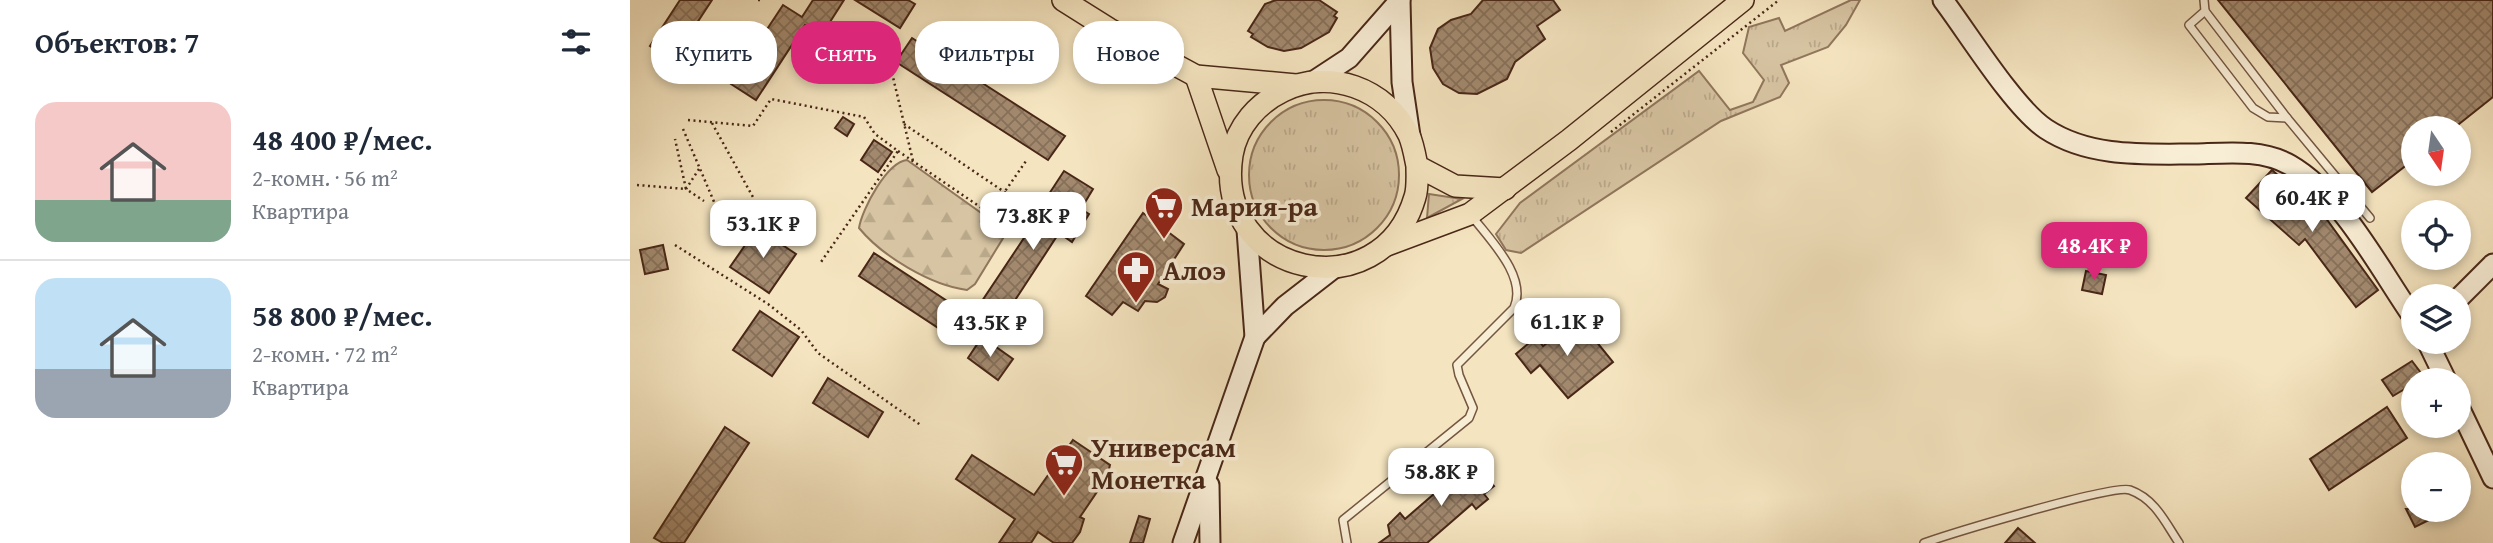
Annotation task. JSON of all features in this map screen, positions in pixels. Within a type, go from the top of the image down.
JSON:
[{"type":"main road","points":[[1063,0],[1109,29],[1196,76],[1305,83],[1343,82],[1371,93],[1394,111],[1410,136],[1417,166],[1412,205],[1404,223],[1385,246]]},
{"type":"main road","points":[[1196,76],[1229,175],[1234,204],[1247,230],[1265,248],[1286,261],[1310,268],[1334,268],[1361,261],[1385,246],[1470,214],[1569,140],[1743,0]]},
{"type":"main road","points":[[1229,175],[1234,145],[1248,119],[1269,98],[1305,83]]},
{"type":"main road","points":[[1417,166],[1455,186],[1505,189]]},
{"type":"street","points":[[1944,0],[2023,108],[2046,129],[2079,144],[2107,151],[2136,154],[2250,153],[2272,157],[2290,165],[2315,183],[2334,202],[2401,300]]},
{"type":"street","points":[[1305,83],[1349,58],[1400,1]]},
{"type":"street","points":[[1400,1],[1402,82],[1410,136]]},
{"type":"street","points":[[1183,543],[1255,337],[1247,230]]},
{"type":"street","points":[[2471,286],[2493,264]]},
{"type":"street","points":[[1255,337],[1285,306],[1334,268]]},
{"type":"street","points":[[2471,432],[2493,478]]},
{"type":"street","points":[[1209,473],[1210,543]]},
{"type":"lane","points":[[2204,0],[2205,11],[2287,118],[2370,218]]},
{"type":"lane","points":[[2205,11],[2189,25],[2197,36],[2253,108],[2268,117],[2287,118]]},
{"type":"lane","points":[[1347,543],[1343,520],[1469,418],[1473,408],[1458,375],[1457,365],[1514,308],[1519,297],[1516,281],[1470,214]]},
{"type":"lane","points":[[1924,543],[2054,505],[2126,488],[2149,499],[2179,543]]},
{"type":"path","points":[[1611,132],[1779,0]]},
{"type":"path","points":[[895,84],[914,161]]},
{"type":"path","points":[[688,120],[754,126],[771,99],[864,117],[874,134],[1014,230]]},
{"type":"path","points":[[711,122],[754,200]]},
{"type":"path","points":[[904,124],[1028,208]]},
{"type":"path","points":[[683,129],[729,237]]},
{"type":"path","points":[[675,139],[686,189]]},
{"type":"path","points":[[821,262],[898,150]]},
{"type":"path","points":[[990,213],[1026,162]]},
{"type":"path","points":[[686,189],[699,169]]},
{"type":"path","points":[[637,185],[686,189],[704,201]]},
{"type":"path","points":[[675,245],[768,304],[801,330],[818,352],[922,426]]},
{"type":"green space","points":[[1851,0],[1860,0],[1846,25],[1828,47],[1781,65],[1789,83],[1780,97],[1721,121],[1521,253],[1506,250],[1496,234],[1520,203],[1699,71],[1730,110],[1753,102],[1764,80],[1743,53],[1749,27],[1779,18],[1785,31]]},
{"type":"green space","points":[[1324,100],[1353,106],[1377,122],[1393,146],[1399,175],[1393,204],[1377,228],[1353,244],[1324,250],[1295,244],[1271,228],[1255,204],[1249,175],[1255,146],[1271,122],[1295,106]]},
{"type":"green space","points":[[907,160],[998,225],[1005,235],[975,284],[967,290],[938,282],[908,268],[880,249],[859,228],[870,199],[884,177],[899,163]]},
{"type":"green space","points":[[1429,194],[1462,199],[1427,218]]},
{"type":"building","points":[[680,0],[712,0],[698,21],[666,21]]},
{"type":"building","points":[[813,0],[844,0],[831,21],[791,21],[791,46],[777,68],[777,21],[772,21],[783,5],[802,17]]},
{"type":"building","points":[[855,0],[908,0],[915,4],[901,26],[901,21],[889,21]]},
{"type":"building","points":[[1276,0],[1319,0],[1337,12],[1334,16],[1337,18],[1329,32],[1301,48],[1284,51],[1268,47],[1251,37],[1253,34],[1248,31],[1265,4]]},
{"type":"building","points":[[1483,0],[1553,0],[1560,10],[1537,26],[1545,39],[1515,62],[1507,79],[1477,94],[1459,93],[1443,84],[1433,68],[1430,48],[1438,29],[1451,20],[1471,14]]},
{"type":"building","points":[[2218,0],[2493,0],[2493,97],[2469,116],[2401,116],[2401,169],[2372,192]]},
{"type":"building","points":[[912,38],[915,40],[915,74],[901,65],[901,54]]},
{"type":"building","points":[[731,84],[766,84],[756,100]]},
{"type":"building","points":[[930,84],[984,84],[1065,136],[1048,160]]},
{"type":"building","points":[[843,117],[854,124],[847,136],[835,128]]},
{"type":"building","points":[[874,140],[892,152],[878,172],[861,160]]},
{"type":"building","points":[[2272,170],[2325,217],[2378,290],[2356,307],[2305,239],[2299,245],[2246,198]]},
{"type":"building","points":[[1064,171],[1093,189],[1081,209],[1089,214],[1072,242],[1059,233],[989,340],[966,325],[1026,235],[1030,238],[1053,200],[1047,197]]},
{"type":"building","points":[[1143,213],[1184,244],[1158,284],[1168,289],[1165,297],[1157,302],[1145,301],[1138,311],[1123,302],[1112,315],[1086,296]]},
{"type":"building","points":[[757,228],[796,254],[769,293],[730,267]]},
{"type":"building","points":[[663,245],[668,269],[645,274],[640,250]]},
{"type":"building","points":[[874,253],[964,312],[949,335],[859,276]]},
{"type":"building","points":[[2086,271],[2106,275],[2102,294],[2082,290]]},
{"type":"building","points":[[760,311],[799,337],[772,376],[733,350]]},
{"type":"building","points":[[1578,319],[1613,362],[1568,398],[1540,365],[1531,373],[1516,354],[1536,337],[1543,346]]},
{"type":"building","points":[[982,337],[1013,359],[998,380],[968,358]]},
{"type":"building","points":[[2412,361],[2417,368],[2401,368],[2401,391],[2393,396],[2382,380]]},
{"type":"building","points":[[828,378],[883,412],[868,437],[813,403]]},
{"type":"building","points":[[2387,407],[2401,429],[2401,438],[2407,438],[2329,490],[2310,459]]},
{"type":"building","points":[[725,427],[749,443],[684,543],[663,543],[654,538]]},
{"type":"building","name":"Универсам Монетка","points":[[1073,440],[1110,465],[1107,477],[1080,517],[1084,519],[1080,532],[1072,543],[1054,543],[1038,532],[1031,543],[999,543],[1015,519],[956,479],[972,455],[1034,495]]},
{"type":"building","points":[[1472,461],[1494,486],[1484,494],[1488,499],[1476,509],[1472,504],[1427,543],[1379,543],[1390,535],[1388,525],[1400,513],[1405,519]]},
{"type":"building","points":[[1139,516],[1150,519],[1143,543],[1130,543]]},
{"type":"building","points":[[2412,522],[2425,522],[2415,527]]},
{"type":"building","points":[[2018,528],[2035,543],[2005,543]]},
{"type":"place","name":"Мария-ра","points":[[1164,240]]},
{"type":"place","name":"Алоэ","points":[[1136,304]]},
{"type":"place","name":"Универсам Монетка","points":[[1064,497]]}]
